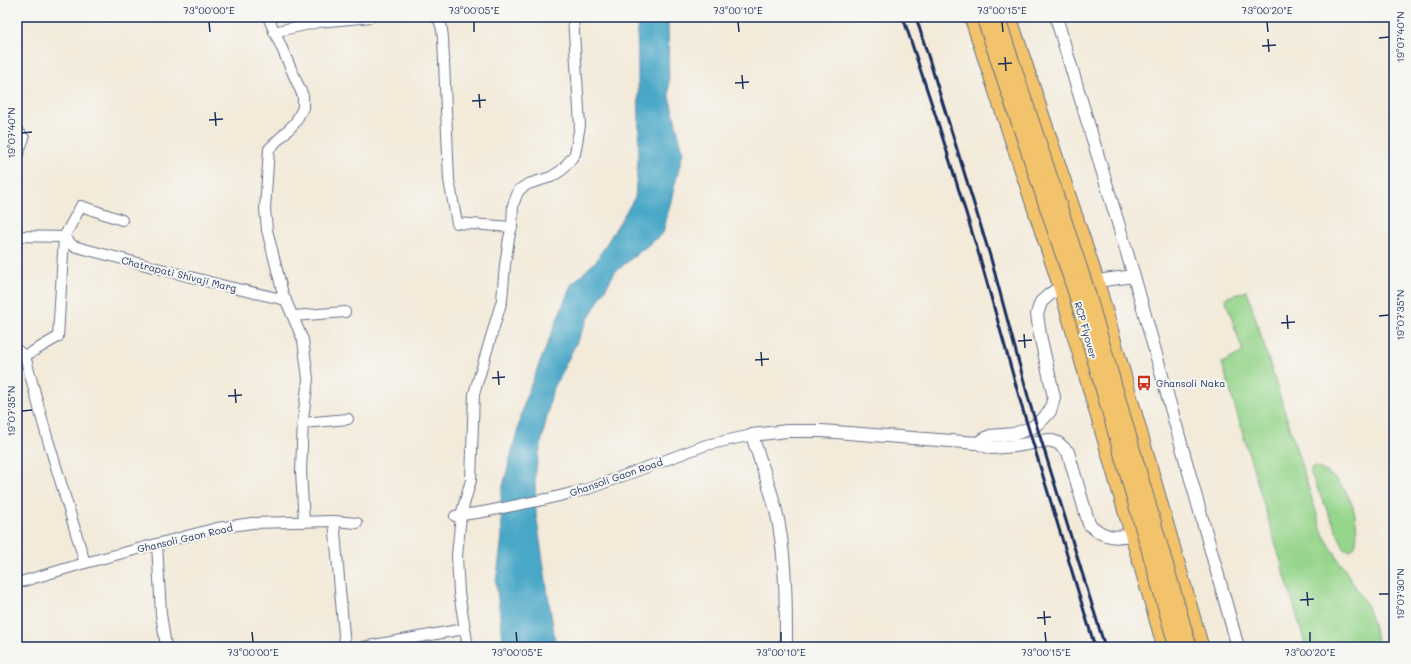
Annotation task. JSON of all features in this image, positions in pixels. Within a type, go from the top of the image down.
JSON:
[{"type":"main road","points":[[972,17],[1060,287],[1165,647]]},
{"type":"main road","name":"RCP Flyover","points":[[984,17],[1075,290],[1177,647]]},
{"type":"main road","name":"RCP Flyover","points":[[997,17],[1086,288],[1189,647]]},
{"type":"main road","points":[[1009,17],[1096,280],[1201,647]]},
{"type":"street","points":[[268,17],[303,96],[303,108],[295,123],[269,149],[265,209],[271,248],[286,300],[303,340],[308,379],[303,423],[301,471],[304,522]]},
{"type":"street","points":[[274,32],[318,22],[371,17]]},
{"type":"street","points":[[437,17],[440,22],[443,38],[450,180],[457,223],[512,227]]},
{"type":"street","points":[[468,647],[458,586],[458,516],[471,480],[474,394],[502,300],[504,265],[512,227],[514,205],[519,190],[528,184],[551,177],[562,170],[575,154],[580,125],[573,17]]},
{"type":"street","points":[[1056,17],[1134,276],[1238,647]]},
{"type":"street","points":[[17,130],[24,138],[17,157]]},
{"type":"street","points":[[85,563],[21,353],[58,337],[64,237],[81,206],[122,220]]},
{"type":"street","points":[[17,236],[64,237]]},
{"type":"street","name":"Chatrapati Shivaji Marg","points":[[64,237],[73,246],[225,286],[286,300]]},
{"type":"street","points":[[977,443],[990,436],[1014,434],[1033,427],[1044,418],[1050,410],[1054,397],[1040,335],[1037,314],[1041,302],[1060,287],[1096,280],[1134,276]]},
{"type":"street","points":[[293,316],[345,312]]},
{"type":"street","points":[[303,423],[348,419]]},
{"type":"street","points":[[786,647],[784,559],[779,525],[772,493],[761,466],[752,435],[787,431],[822,431],[977,443],[991,448],[1015,446],[1049,440],[1058,443],[1068,452],[1089,524],[1097,533],[1123,537],[1166,526]]},
{"type":"street","name":"Ghansoli Gaon Road","points":[[458,516],[547,499],[588,489],[706,445],[752,435]]},
{"type":"street","points":[[334,521],[345,647]]},
{"type":"street","name":"Ghansoli Gaon Road","points":[[17,583],[85,563],[217,528],[252,523],[334,521],[357,523]]},
{"type":"street","points":[[157,544],[161,614],[166,647]]},
{"type":"street","points":[[363,647],[464,629]]},
{"type":"green space","points":[[1247,291],[1323,534],[1366,604],[1379,647],[1306,647],[1222,363],[1243,352],[1225,298]]},
{"type":"green space","points":[[1314,466],[1337,480],[1352,504],[1356,518],[1357,535],[1354,547],[1350,550],[1344,548],[1311,474],[1311,468]]},
{"type":"water","points":[[637,17],[668,17],[669,96],[683,152],[663,233],[615,272],[587,321],[552,392],[535,473],[536,514],[556,647],[504,647],[496,583],[502,537],[501,494],[526,397],[571,285],[596,261],[635,197],[639,131]]},
{"type":"railway","points":[[903,17],[980,258],[1022,407],[1095,647]]},
{"type":"railway","points":[[916,17],[991,259],[1030,404],[1105,647]]},
{"type":"place","name":"Ghansoli Naka","points":[[1144,383]]}]
